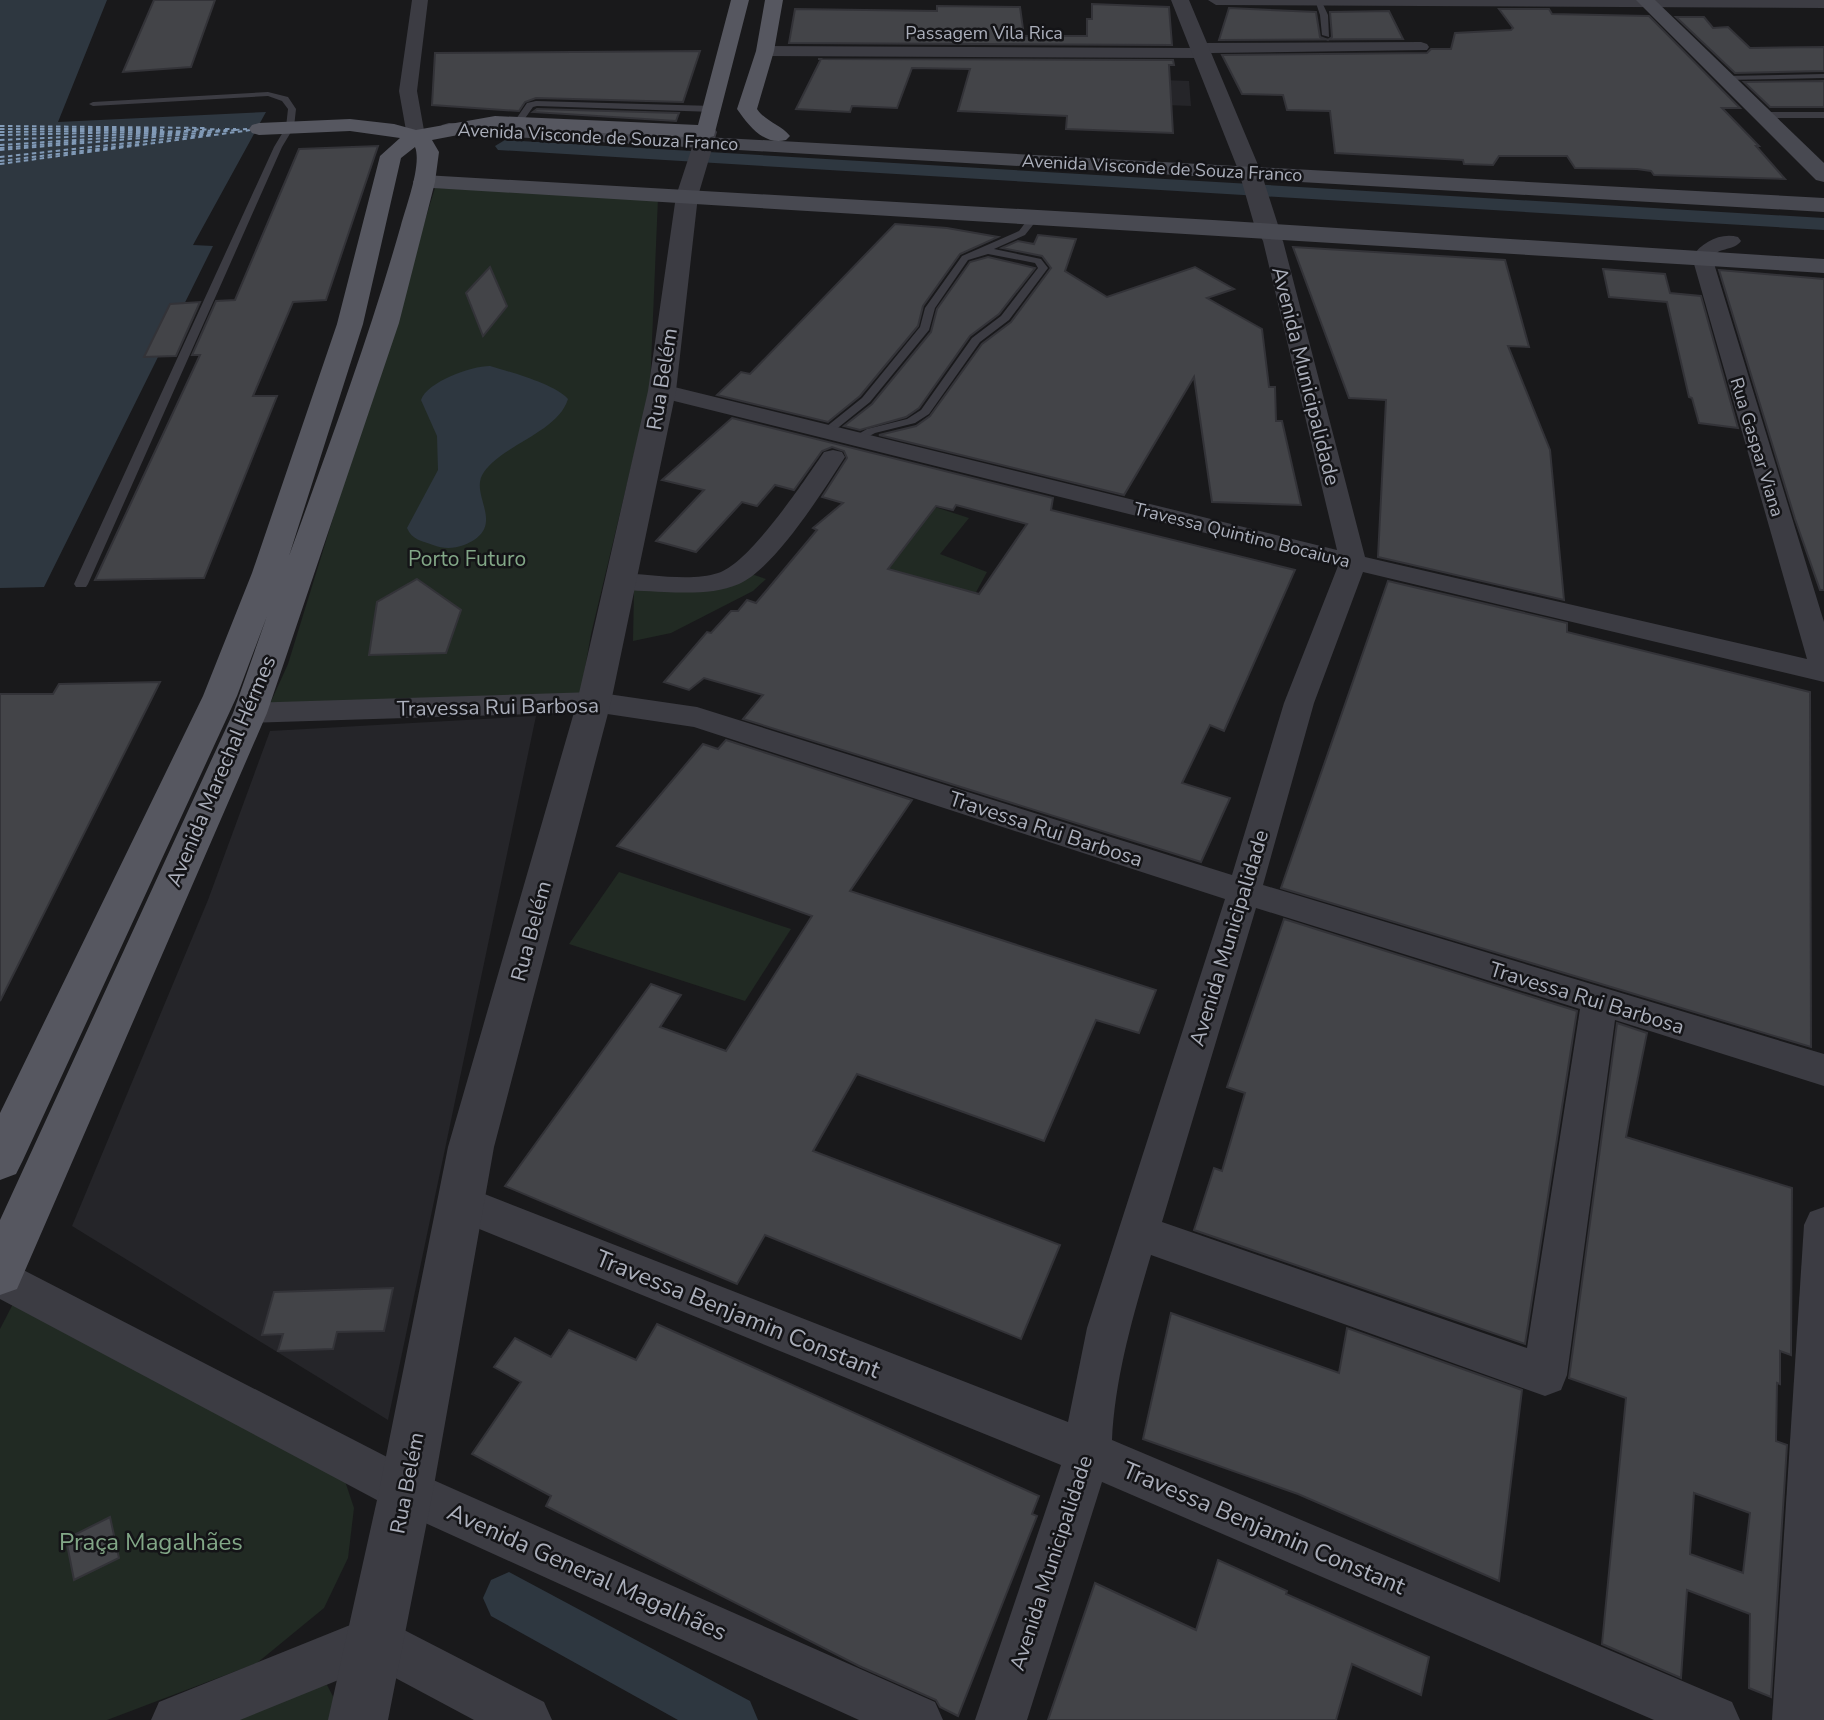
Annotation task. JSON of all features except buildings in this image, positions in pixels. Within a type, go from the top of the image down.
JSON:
[{"type":"main road","points":[[698,162],[715,109],[740,0]]},
{"type":"main road","points":[[774,0],[765,51],[747,109],[758,125],[779,136]]},
{"type":"main road","points":[[1645,0],[1824,175]]},
{"type":"main road","name":"Avenida Visconde de Souza Franco","points":[[449,129],[518,121],[698,162],[1702,257],[1824,266]]},
{"type":"main road","points":[[258,129],[371,126],[416,136],[428,152],[426,173]]},
{"type":"main road","name":"Avenida Marechal Hérmes","points":[[0,1275],[250,713],[368,323],[387,163],[398,147],[416,136],[449,129]]},
{"type":"main road","name":"Avenida Visconde de Souza Franco","points":[[449,129],[698,162],[1035,216],[1263,216],[1824,247]]},
{"type":"main road","name":"Avenida Visconde de Souza Franco","points":[[698,162],[779,136],[1051,148],[1248,170],[1824,205]]},
{"type":"main road","points":[[959,157],[1051,148]]},
{"type":"main road","name":"Avenida Visconde de Souza Franco","points":[[426,173],[698,162],[959,157],[1824,194]]},
{"type":"main road","name":"Avenida Marechal Hérmes","points":[[0,1160],[220,696],[426,173]]},
{"type":"street","points":[[416,136],[408,91],[420,0]]},
{"type":"street","name":"Avenida Municipalidade","points":[[1001,1720],[1088,1453],[1091,1411],[1108,1328],[1244,892],[1299,703],[1353,562],[1273,242],[1248,170],[1180,0]]},
{"type":"street","points":[[1216,0],[1318,1],[1392,8],[1645,0],[1824,4]]},
{"type":"street","name":"Passagem Vila Rica","points":[[765,51],[1202,51],[1421,47],[1413,36]]},
{"type":"street","name":"Rua Belém","points":[[358,1720],[406,1491],[458,1202],[594,702],[662,391],[698,162]]},
{"type":"street","points":[[1702,257],[1708,248],[1731,241]]},
{"type":"street","name":"Rua Gaspar Viana","points":[[1702,257],[1824,671]]},
{"type":"street","name":"Travessa Quintino Bocaiuva","points":[[662,391],[829,445],[854,440],[1353,562],[1824,671]]},
{"type":"street","points":[[620,582],[704,582],[727,579],[742,572],[804,499],[829,445]]},
{"type":"street","name":"Travessa Rui Barbosa","points":[[250,713],[594,702],[697,717],[1244,892],[1824,1070]]},
{"type":"street","points":[[1138,1232],[1545,1376],[1599,1001]]},
{"type":"street","name":"Travessa Benjamin Constant","points":[[458,1202],[1088,1453],[1714,1720]]},
{"type":"street","points":[[1798,1720],[1824,1225]]},
{"type":"street","name":"Avenida General Magalhães","points":[[0,1275],[406,1491],[917,1720]]},
{"type":"street","points":[[177,1720],[375,1640],[526,1720]]},
{"type":"lane","points":[[1318,1],[1324,15],[1326,35]]},
{"type":"lane","points":[[1724,78],[1824,76]]},
{"type":"lane","points":[[81,584],[289,127],[292,109],[290,103],[268,94],[93,104]]},
{"type":"lane","points":[[518,121],[530,105],[536,103],[715,109]]},
{"type":"lane","points":[[1763,116],[1824,115]]},
{"type":"lane","points":[[829,445],[925,328],[930,308],[965,258],[1022,233],[1035,216]]},
{"type":"lane","points":[[854,440],[871,431],[911,421],[925,412],[976,340],[1005,318],[1043,268],[1033,259],[980,252]]},
{"type":"shaded area","points":[[0,0],[107,0],[58,122],[266,112],[193,245],[213,246],[44,587],[0,588]]},
{"type":"shaded area","points":[[1061,76],[1189,81],[1191,106],[1059,101]]},
{"type":"shaded area","points":[[490,366],[553,388],[568,399],[553,420],[504,453],[484,472],[480,490],[486,520],[484,529],[477,537],[452,548],[421,541],[407,528],[438,470],[437,436],[421,400],[425,393],[440,381],[472,369]]},
{"type":"shaded area","points":[[536,716],[388,1420],[72,1226],[208,900],[270,731]]},
{"type":"green space","name":"Porto Futuro","points":[[435,188],[658,198],[650,388],[591,634],[580,697],[269,706],[288,664]]},
{"type":"green space","points":[[935,507],[969,518],[940,554],[987,572],[962,618],[935,582],[921,578],[876,585]]},
{"type":"green space","points":[[748,573],[766,579],[753,591],[671,633],[633,641],[634,590]]},
{"type":"green space","points":[[619,872],[791,929],[745,1001],[569,944]]},
{"type":"green space","name":"Praça Magalhães","points":[[15,1300],[342,1472],[354,1508],[348,1558],[324,1608],[257,1663],[107,1720],[0,1720],[0,1329]]},
{"type":"green space","points":[[327,1685],[338,1706],[334,1720],[232,1720],[298,1692]]},
{"type":"waterway","points":[[505,146],[1824,224]]},
{"type":"waterway","points":[[509,1598],[731,1720]]},
{"type":"ferry route","points":[[0,126],[208,128]]},
{"type":"ferry route","points":[[0,129],[159,129]]},
{"type":"ferry route","points":[[186,130],[219,129]]},
{"type":"ferry route","points":[[225,129],[236,129]]},
{"type":"ferry route","points":[[235,130],[247,129]]},
{"type":"ferry route","points":[[0,132],[163,130]]},
{"type":"ferry route","points":[[0,140],[226,130]]},
{"type":"ferry route","points":[[0,150],[237,130]]},
{"type":"ferry route","points":[[0,164],[251,130]]},
{"type":"ferry route","points":[[0,135],[187,131]]},
{"type":"ferry route","points":[[0,145],[184,133]]},
{"type":"ferry route","points":[[0,157],[211,134]]},
{"type":"ferry route","points":[[0,148],[86,141]]},
{"type":"ferry route","points":[[0,161],[139,144]]}]
